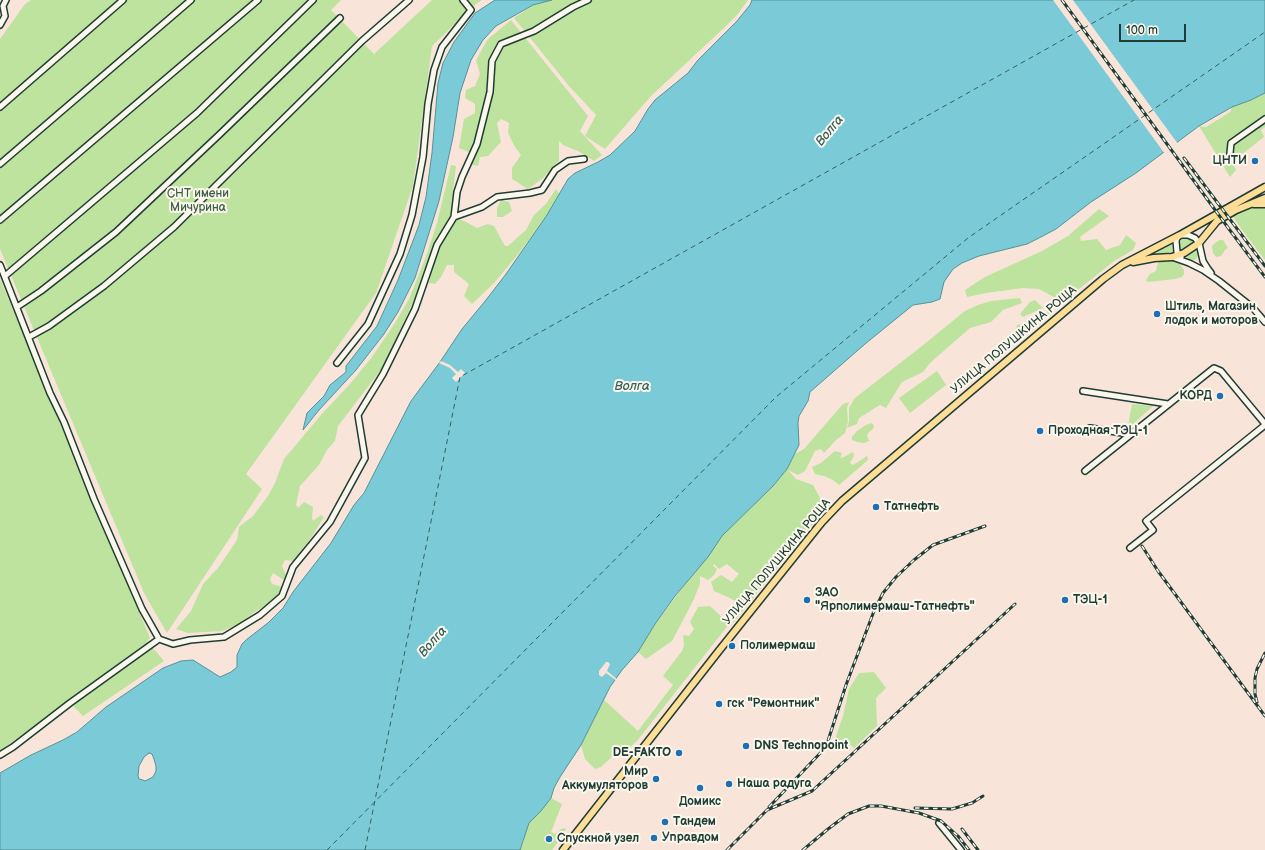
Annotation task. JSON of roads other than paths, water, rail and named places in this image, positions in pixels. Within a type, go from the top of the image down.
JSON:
[{"type":"main road","name":"УЛИЦА ПОЛУШКИНА РОЩА","points":[[563,850],[722,647],[822,522],[835,508],[1084,295],[1122,265],[1180,235],[1265,187]]},
{"type":"main road","points":[[1172,257],[1189,251],[1199,243],[1217,222],[1250,203],[1265,198]]},
{"type":"main road","points":[[1250,203],[1265,204]]},
{"type":"main road","name":"УЛИЦА ПОЛУШКИНА РОЩА","points":[[1122,265],[1140,260],[1172,257]]},
{"type":"street","points":[[0,25],[5,16],[2,4],[6,0]]},
{"type":"street","points":[[0,106],[123,0]]},
{"type":"street","points":[[0,164],[191,0]]},
{"type":"street","points":[[0,220],[258,0]]},
{"type":"street","points":[[5,276],[197,113],[312,0]]},
{"type":"street","points":[[29,337],[49,326],[104,286],[174,227],[362,41],[409,0]]},
{"type":"street","points":[[337,363],[368,324],[400,254],[412,215],[423,157],[428,104],[434,70],[442,47],[471,10],[462,0]]},
{"type":"street","points":[[0,265],[50,393],[64,422],[102,518],[142,609],[159,639],[173,644],[190,640],[224,637],[260,615],[282,596],[293,566],[330,522],[365,458],[358,415],[383,374],[415,309],[437,245],[454,217],[457,192],[477,144],[490,92],[492,61],[501,44],[534,31],[573,7],[588,0]]},
{"type":"street","points":[[17,307],[41,291],[116,232],[340,18]]},
{"type":"street","points":[[1230,153],[1231,143],[1265,119]]},
{"type":"street","points":[[454,217],[482,207],[497,197],[542,190],[555,170],[568,161],[584,159]]},
{"type":"street","points":[[1179,255],[1177,252],[1176,242],[1180,235],[1188,235],[1195,238],[1199,243]]},
{"type":"street","name":"УЛИЦА ПОЛУШКИНА РОЩА","points":[[1199,243],[1203,261],[1219,281]]},
{"type":"street","name":"УЛИЦА ПОЛУШКИНА РОЩА","points":[[1179,255],[1189,263]]},
{"type":"street","name":"УЛИЦА ПОЛУШКИНА РОЩА","points":[[1172,257],[1203,270],[1219,281],[1252,308],[1265,322]]},
{"type":"street","points":[[1085,471],[1214,368],[1221,371],[1265,424],[1146,521],[1154,530],[1130,548]]},
{"type":"street","points":[[1083,391],[1168,404]]},
{"type":"street","points":[[1090,428],[1130,434]]},
{"type":"street","points":[[0,756],[70,703],[159,639]]},
{"type":"street","points":[[939,823],[961,850]]},
{"type":"water","points":[[495,0],[552,0],[533,5],[496,26],[483,40],[471,60],[460,93],[453,137],[439,201],[415,278],[398,312],[384,334],[356,370],[319,410],[303,430],[307,413],[324,396],[330,385],[346,372],[346,366],[377,326],[398,280],[419,225],[426,197],[432,153],[438,83],[443,63],[454,42],[475,13]]},
{"type":"water","name":"Волга","points":[[752,0],[1265,0],[1265,93],[1232,107],[1199,126],[1136,173],[1091,202],[1056,229],[1027,244],[979,256],[962,263],[953,269],[944,282],[940,299],[913,305],[810,392],[808,401],[799,416],[799,445],[787,469],[773,486],[722,536],[708,557],[675,596],[655,624],[638,652],[622,670],[610,687],[581,745],[554,788],[551,798],[529,823],[520,850],[0,850],[0,773],[31,755],[77,732],[106,707],[163,668],[181,661],[193,660],[220,677],[231,672],[237,667],[237,655],[242,644],[269,622],[283,608],[293,592],[331,543],[354,505],[364,493],[411,401],[462,329],[506,274],[547,215],[568,179],[575,173],[610,155],[635,131],[655,100],[688,73],[698,60],[737,21],[750,5]],"holes":[[[149,753],[152,754],[156,766],[156,771],[153,777],[145,781],[139,779],[139,766],[144,757]]]},
{"type":"railway","points":[[1062,0],[1265,277]]},
{"type":"railway","points":[[1184,158],[1265,266]]},
{"type":"railway","points":[[769,807],[826,747],[846,685],[874,611],[883,593],[896,577],[933,545],[985,526]]},
{"type":"railway","points":[[1142,546],[1158,571],[1265,716]]},
{"type":"railway","points":[[727,850],[767,810],[812,791],[1015,604]]},
{"type":"railway","points":[[1257,702],[1255,694],[1255,678],[1257,669],[1265,653]]},
{"type":"railway","points":[[915,808],[952,809],[972,803],[983,796]]},
{"type":"railway","points":[[803,850],[848,814],[869,806],[881,806],[919,813],[941,821],[958,836],[969,850]]},
{"type":"railway","points":[[962,829],[978,850]]},
{"type":"place","name":"ЦНТИ","points":[[1255,161]]},
{"type":"place","name":"Штиль, Магазин лодок и моторов","points":[[1157,314]]},
{"type":"place","name":"КОРД","points":[[1220,396]]},
{"type":"place","name":"Проходная ТЭЦ-1","points":[[1040,431]]},
{"type":"place","name":"Татнефть","points":[[876,507]]},
{"type":"place","name":"ЗАО \"Ярполимермаш-Татнефть\"","points":[[807,600]]},
{"type":"place","name":"ТЭЦ-1","points":[[1065,600]]},
{"type":"place","name":"Полимермаш","points":[[732,646]]},
{"type":"place","name":"гск \"Ремонтник\"","points":[[719,704]]},
{"type":"place","name":"DNS Technopoint","points":[[746,746]]},
{"type":"place","name":"DE-FAKTO","points":[[679,753]]},
{"type":"place","name":"Мир Аккумуляторов","points":[[656,779]]},
{"type":"place","name":"Наша радуга","points":[[729,784]]},
{"type":"place","name":"Домикс","points":[[700,788]]},
{"type":"place","name":"Тандем","points":[[665,822]]},
{"type":"place","name":"Управдом","points":[[654,838]]},
{"type":"place","name":"Спускной узел","points":[[549,839]]},
{"type":"park label","name":"СНТ имени Мичурина","points":[[198,201]]}]
